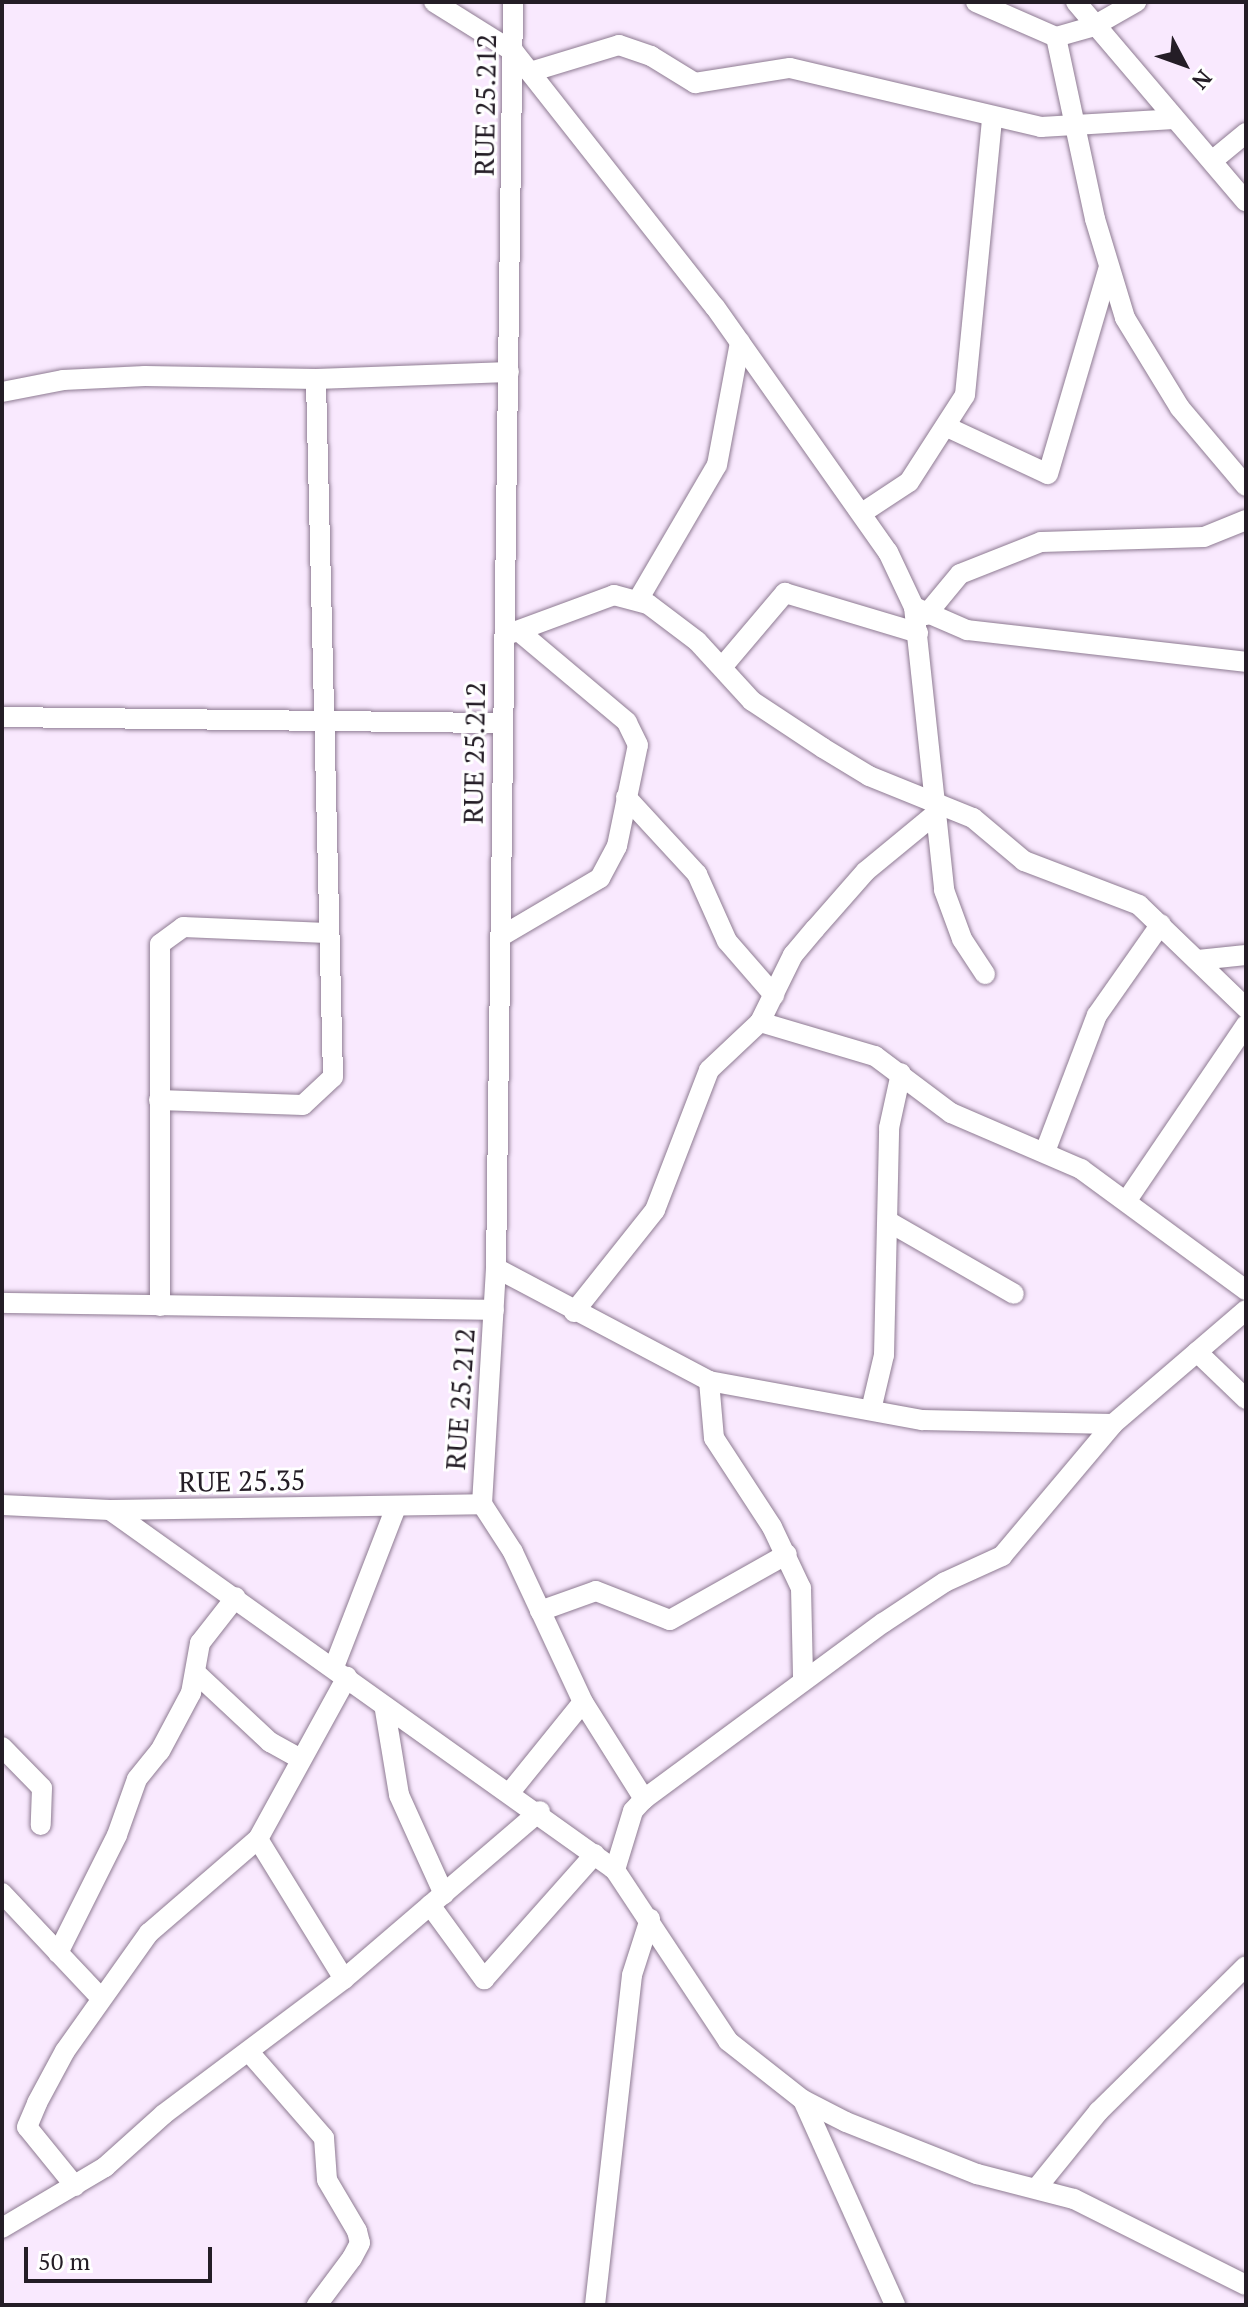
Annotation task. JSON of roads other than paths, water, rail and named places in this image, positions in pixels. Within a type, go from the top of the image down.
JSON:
[{"type":"street","points":[[434,2],[514,52],[740,342],[862,513],[919,618],[933,809],[944,890],[962,939],[985,974]]},
{"type":"street","name":"RUE 25.212","points":[[482,1504],[496,1268],[501,723],[514,634],[509,372],[513,2]]},
{"type":"street","points":[[976,2],[1056,37],[1092,27],[1136,2]]},
{"type":"street","points":[[1076,2],[1092,27],[1246,202]]},
{"type":"street","points":[[1056,37],[1072,124],[1108,270],[1151,364],[1246,486]]},
{"type":"street","points":[[530,72],[619,45],[651,56],[695,83],[790,68],[992,118],[1041,127],[1174,119]]},
{"type":"street","points":[[862,513],[909,482],[947,427],[968,381],[970,299],[992,118]]},
{"type":"street","points":[[1212,161],[1246,133]]},
{"type":"street","points":[[947,427],[1048,474],[1108,270]]},
{"type":"street","points":[[638,600],[717,465],[740,342]]},
{"type":"street","points":[[2,392],[145,376],[316,379],[509,372]]},
{"type":"street","points":[[159,1100],[303,1105],[322,1094],[335,1063],[327,933],[316,379]]},
{"type":"street","points":[[919,618],[960,574],[1041,542],[1204,537],[1246,520]]},
{"type":"street","points":[[723,666],[785,593],[1001,636],[1246,662]]},
{"type":"street","points":[[500,937],[600,878],[617,846],[638,736],[514,634],[594,600],[614,595],[638,600],[723,666],[776,718],[869,776],[933,809],[973,818],[1024,861],[1127,899],[1161,924],[1246,1008]]},
{"type":"street","points":[[2,717],[501,723]]},
{"type":"street","points":[[626,797],[697,874],[727,941],[774,995]]},
{"type":"street","points":[[574,1312],[655,1210],[709,1070],[760,1022],[815,929],[866,871],[933,809]]},
{"type":"street","points":[[1046,1149],[1097,1015],[1161,924]]},
{"type":"street","points":[[160,1306],[159,1100],[165,935],[183,927],[327,933]]},
{"type":"street","points":[[1198,960],[1246,955]]},
{"type":"street","points":[[760,1022],[875,1056],[951,1113],[1046,1149],[1127,1200],[1246,1290]]},
{"type":"street","points":[[1127,1200],[1246,1025]]},
{"type":"street","points":[[871,1410],[884,1355],[889,1128],[901,1073]]},
{"type":"street","points":[[889,1222],[1014,1294]]},
{"type":"street","points":[[496,1268],[709,1381],[871,1410],[974,1424],[1113,1424]]},
{"type":"street","points":[[2,1303],[494,1310]]},
{"type":"street","points":[[615,1870],[633,1811],[644,1799],[668,1787],[803,1679],[945,1582],[1017,1544],[1113,1424],[1246,1310]]},
{"type":"street","points":[[1197,1352],[1246,1399]]},
{"type":"street","points":[[709,1381],[714,1438],[787,1554],[807,1623],[803,1679]]},
{"type":"street","points":[[482,1504],[540,1611],[583,1702],[644,1799]]},
{"type":"street","name":"RUE 25.35","points":[[2,1505],[110,1510],[482,1504]]},
{"type":"street","points":[[75,2186],[28,2121],[100,1997],[149,1933],[258,1839],[301,1759],[340,1672],[396,1507]]},
{"type":"street","points":[[110,1510],[340,1672],[385,1710],[540,1811],[615,1870],[650,1919],[698,2004],[728,2041],[803,2100],[919,2154],[977,2174],[1039,2185],[1246,2285]]},
{"type":"street","points":[[540,1611],[596,1591],[663,1619],[680,1618],[787,1554]]},
{"type":"street","points":[[58,1953],[117,1835],[137,1779],[160,1751],[197,1674],[200,1643],[236,1597]]},
{"type":"street","points":[[197,1674],[270,1742],[301,1759]]},
{"type":"street","points":[[511,1791],[583,1702]]},
{"type":"street","points":[[385,1710],[399,1795],[437,1899],[484,1979],[595,1854]]},
{"type":"street","points":[[2,1747],[42,1788],[41,1825]]},
{"type":"street","points":[[2,2228],[75,2186],[344,1979],[540,1811]]},
{"type":"street","points":[[258,1839],[344,1979]]},
{"type":"street","points":[[2,1893],[100,1997]]},
{"type":"street","points":[[595,2305],[632,1975],[650,1919]]},
{"type":"street","points":[[1039,2185],[1099,2111],[1246,1966]]},
{"type":"street","points":[[249,2052],[324,2138],[327,2180],[357,2231],[360,2243],[352,2258],[317,2305]]},
{"type":"street","points":[[803,2100],[895,2305]]}]
